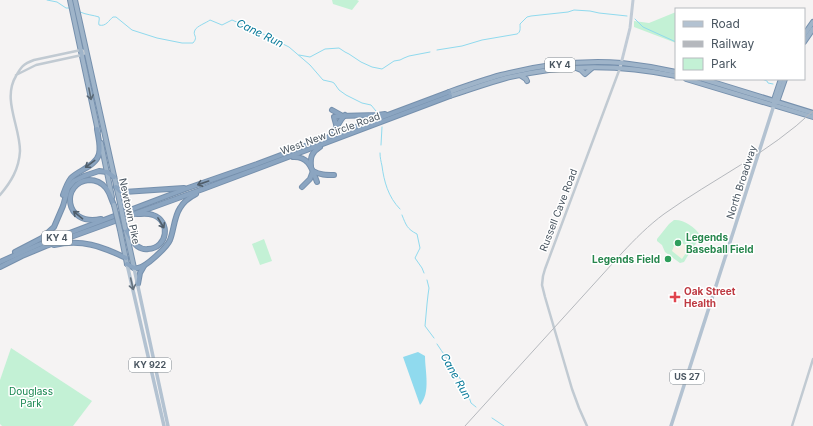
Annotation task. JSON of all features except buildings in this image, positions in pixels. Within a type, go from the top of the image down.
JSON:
[{"type":"highway","name":"Newtown Pike","points":[[70,0],[127,264]]},
{"type":"highway","name":"Newtown Pike","points":[[75,0],[134,268]]},
{"type":"highway","points":[[805,34],[813,22]]},
{"type":"highway","points":[[805,41],[813,29]]},
{"type":"highway","name":"West New Circle Road","points":[[0,267],[38,249],[324,144],[500,75],[535,68],[581,63],[656,68],[675,72]]},
{"type":"highway","name":"West New Circle Road","points":[[0,262],[38,245],[188,188],[395,112],[489,83],[530,73],[593,67],[620,66],[675,76]]},
{"type":"highway","points":[[576,68],[585,74],[593,67]]},
{"type":"highway","points":[[520,75],[527,81],[530,73]]},
{"type":"highway","points":[[690,80],[775,102],[813,117]]},
{"type":"highway","points":[[706,80],[813,113]]},
{"type":"highway","name":"North Broadway","points":[[775,102],[781,80]]},
{"type":"highway","name":"North Broadway","points":[[775,102],[785,80]]},
{"type":"highway","points":[[332,110],[343,115],[378,115],[395,112]]},
{"type":"highway","points":[[328,137],[337,128],[343,115]]},
{"type":"highway","points":[[61,209],[64,192],[70,180],[98,158],[99,149],[97,129]]},
{"type":"highway","points":[[305,160],[311,157],[316,150],[324,144]]},
{"type":"highway","points":[[286,158],[296,156],[305,160],[312,169],[317,182]]},
{"type":"highway","points":[[302,187],[310,179],[312,169],[311,157]]},
{"type":"highway","points":[[312,169],[321,175],[334,175]]},
{"type":"highway","points":[[0,262],[4,258],[46,235],[54,227],[63,206],[68,188],[78,178],[94,172],[103,171],[114,177]]},
{"type":"highway","points":[[114,205],[104,187],[98,182],[94,181],[84,181],[78,184],[73,189],[70,198],[70,204],[73,210],[82,218],[95,220],[115,216]]},
{"type":"highway","points":[[116,187],[124,192],[188,188]]},
{"type":"highway","points":[[138,284],[140,273],[144,266],[169,243],[180,208],[188,199],[203,189]]},
{"type":"highway","points":[[125,228],[136,246],[146,250],[161,244],[165,236],[164,224],[156,216],[146,214],[127,216]]},
{"type":"highway","points":[[38,249],[68,243],[81,243],[103,248],[126,258]]},
{"type":"highway","points":[[127,264],[134,268],[144,266]]},
{"type":"main road","name":"Russell Cave Road","points":[[620,66],[629,32],[633,0]]},
{"type":"main road","name":"North Broadway","points":[[671,426],[775,102]]},
{"type":"main road","name":"Newtown Pike","points":[[127,264],[166,425]]},
{"type":"main road","name":"Newtown Pike","points":[[134,268],[166,425]]},
{"type":"street","points":[[0,195],[9,185],[14,175],[20,152],[10,93],[12,82],[16,75],[21,67],[29,62],[81,50],[86,52]]},
{"type":"street","points":[[16,75],[36,65],[82,55],[86,52]]},
{"type":"street","name":"Russell Cave Road","points":[[587,426],[570,382],[545,297],[542,280],[620,66]]},
{"type":"street","points":[[792,426],[813,359]]},
{"type":"green space","points":[[332,0],[359,1],[352,10],[333,4]]},
{"type":"green space","points":[[675,12],[675,43],[634,27],[634,21],[649,23]]},
{"type":"green space","name":"Legends Baseball Field","points":[[674,220],[688,224],[700,235],[684,262],[680,263],[665,252],[662,245],[657,241],[669,224]]},
{"type":"green space","points":[[264,239],[272,261],[260,265],[252,244]]},
{"type":"green space","name":"Douglass Park","points":[[11,348],[92,401],[73,426],[2,426],[0,424],[0,380]]},
{"type":"sand","points":[[679,243],[684,244],[689,248],[682,259],[672,251],[674,246]]},
{"type":"water","points":[[418,352],[425,356],[427,382],[425,394],[420,405],[403,357]]},
{"type":"waterway","name":"Cane Run","points":[[47,0],[57,2],[66,8],[69,8]]},
{"type":"waterway","points":[[437,50],[517,34],[520,31],[520,24],[527,17],[531,16],[574,10],[627,16]]},
{"type":"waterway","name":"Cane Run","points":[[80,12],[99,17],[99,25],[105,24],[113,17],[116,17],[132,30],[157,38],[182,43],[193,43],[195,39],[194,32],[196,29],[210,20],[222,25],[232,20],[289,47],[310,65],[323,80],[334,83],[339,90],[346,95],[362,103],[371,105],[376,111]]},
{"type":"waterway","points":[[635,19],[643,27],[675,42]]},
{"type":"waterway","points":[[299,55],[310,57],[325,49],[339,48],[361,62],[372,67],[382,69],[394,61],[409,56],[430,52]]},
{"type":"waterway","points":[[764,80],[768,83],[773,84]]},
{"type":"waterway","name":"Cane Run","points":[[381,145],[382,127]]},
{"type":"waterway","name":"Cane Run","points":[[380,153],[387,189],[392,199],[400,209]]},
{"type":"waterway","name":"Cane Run","points":[[402,215],[407,226],[417,234],[420,248],[415,258],[424,273]]},
{"type":"waterway","name":"Cane Run","points":[[427,280],[429,288],[425,326],[434,338]]},
{"type":"waterway","name":"Cane Run","points":[[437,344],[461,380],[469,395],[471,403],[476,407]]},
{"type":"waterway","name":"Cane Run","points":[[492,418],[504,426]]},
{"type":"railway","points":[[465,426],[622,253],[648,227],[683,201],[778,140],[813,111]]},
{"type":"place","name":"Legends Baseball Field","points":[[678,243]]},
{"type":"place","name":"Legends Field","points":[[668,259]]},
{"type":"place","name":"Oak Street Health","points":[[675,297]]}]
